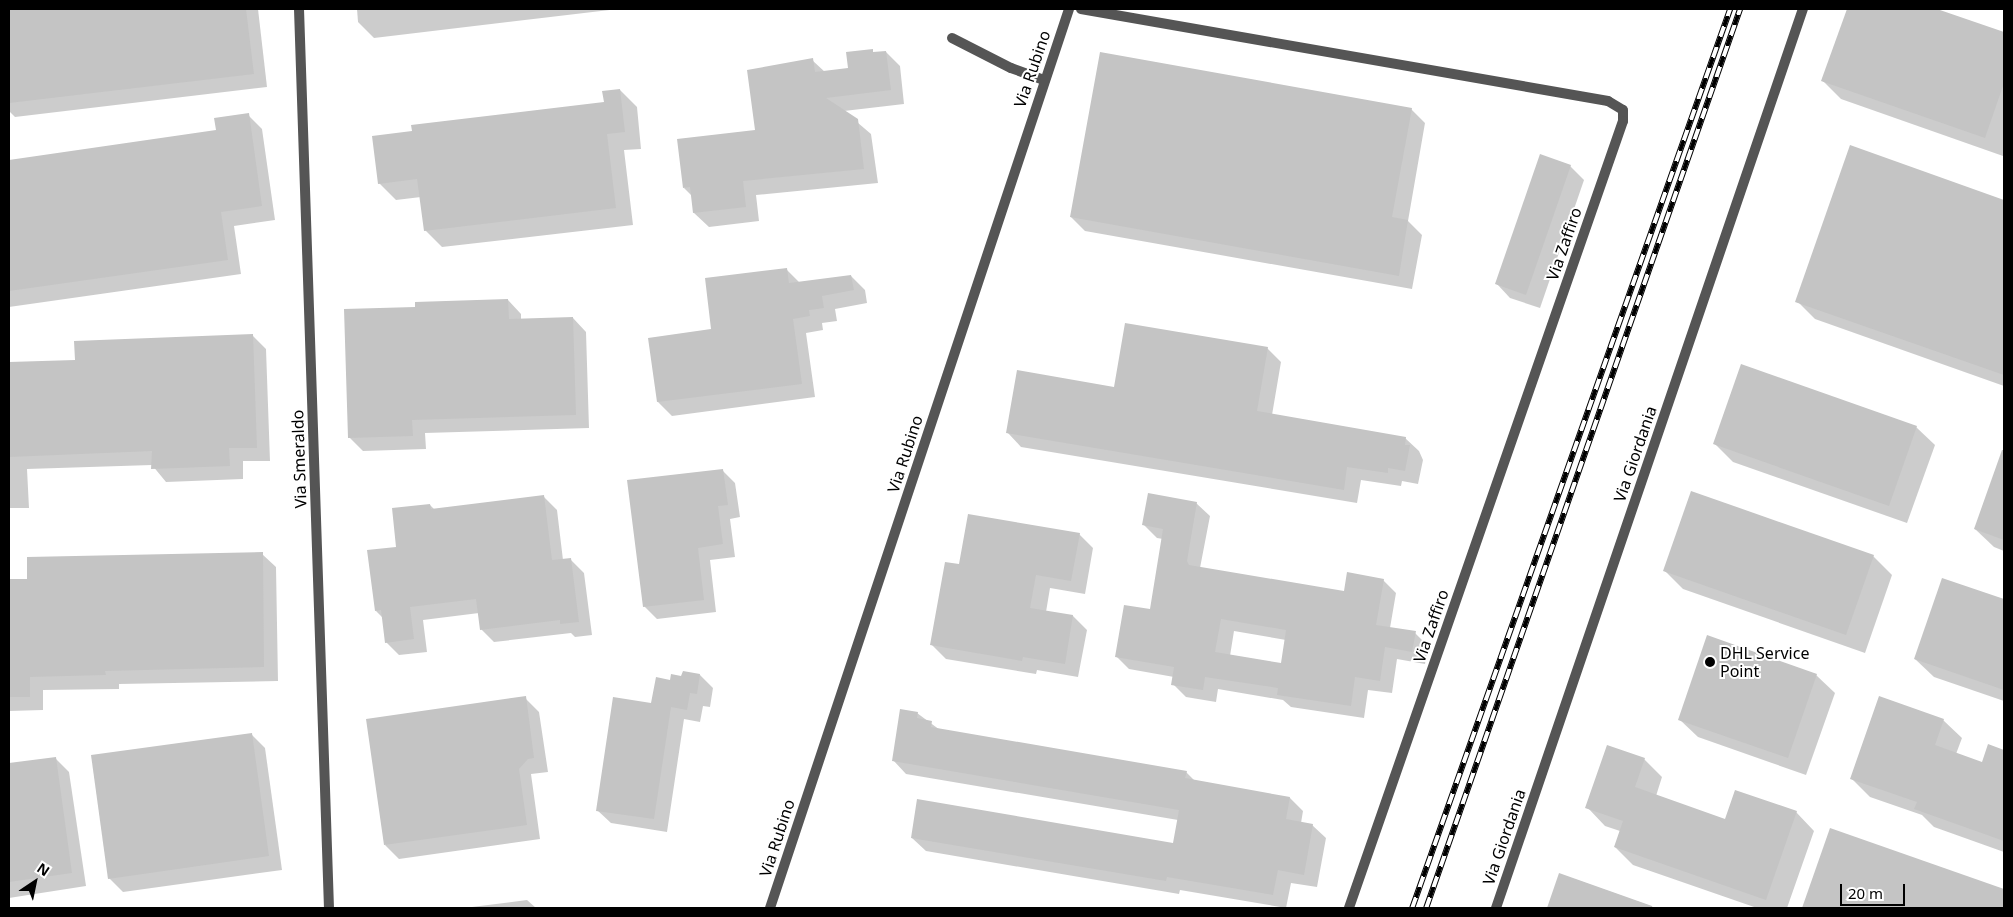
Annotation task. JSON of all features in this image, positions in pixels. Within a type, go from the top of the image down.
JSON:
[{"type":"street","name":"Via Smeraldo","points":[[299,9],[329,908]]},
{"type":"street","name":"Via Rubino","points":[[770,908],[1069,9]]},
{"type":"street","name":"Via Zaffiro","points":[[1082,9],[1608,101],[1623,110],[1622,121],[1349,908]]},
{"type":"street","name":"Via Giordania","points":[[1496,908],[1803,9]]},
{"type":"street","points":[[952,38],[1011,68],[1044,80]]},
{"type":"building","points":[[9,9],[246,9],[254,74],[9,103]]},
{"type":"building","points":[[1847,9],[1937,9],[2004,32],[2004,83],[1985,138],[1821,81]]},
{"type":"building","points":[[873,49],[873,52],[886,51],[891,90],[826,98],[858,119],[864,169],[743,181],[746,207],[693,213],[690,187],[683,188],[677,139],[755,130],[747,70],[813,58],[815,72],[848,68],[846,52]]},
{"type":"building","points":[[1100,52],[1412,108],[1392,217],[1408,220],[1399,276],[1070,217]]},
{"type":"building","points":[[620,89],[625,132],[607,134],[616,208],[424,231],[417,179],[378,184],[372,136],[412,131],[411,125],[604,102],[602,91]]},
{"type":"building","points":[[249,113],[262,206],[221,212],[228,260],[9,291],[9,160],[216,130],[214,118]]},
{"type":"building","points":[[1850,145],[2004,200],[2004,375],[1795,302]]},
{"type":"building","points":[[1540,154],[1571,165],[1526,295],[1495,284]]},
{"type":"building","points":[[787,268],[789,283],[851,275],[854,290],[822,296],[824,308],[809,310],[810,316],[793,319],[802,384],[657,402],[648,338],[711,329],[705,278]]},
{"type":"building","points":[[508,299],[509,319],[573,317],[576,415],[412,420],[413,436],[348,438],[344,309],[415,307],[415,302]]},
{"type":"building","points":[[1125,323],[1268,347],[1257,411],[1406,437],[1405,445],[1410,445],[1405,471],[1388,468],[1388,473],[1347,467],[1344,490],[1006,433],[1017,370],[1114,387]]},
{"type":"building","points":[[253,334],[257,448],[229,448],[230,466],[151,469],[152,451],[9,457],[9,362],[75,360],[74,341]]},
{"type":"building","points":[[1741,364],[1917,426],[1889,506],[1713,444]]},
{"type":"building","points":[[2002,450],[2004,450],[2004,540],[1974,529]]},
{"type":"building","points":[[723,469],[728,505],[718,506],[723,544],[698,548],[704,600],[643,607],[627,480]]},
{"type":"building","points":[[1691,491],[1874,555],[1846,635],[1663,571]]},
{"type":"building","points":[[1148,493],[1197,502],[1187,561],[1189,565],[1344,591],[1347,572],[1384,579],[1376,625],[1416,631],[1412,652],[1385,647],[1380,681],[1355,677],[1351,706],[1277,695],[1278,688],[1205,677],[1203,690],[1171,685],[1174,667],[1115,657],[1124,605],[1150,609],[1163,529],[1142,525]],"holes":[[[1221,619],[1286,630],[1281,663],[1215,652]]]},
{"type":"building","points":[[544,495],[552,560],[571,558],[579,622],[560,624],[560,620],[480,630],[476,599],[410,607],[414,639],[385,643],[381,610],[375,611],[367,550],[396,547],[392,508],[430,504],[431,509]]},
{"type":"building","points":[[968,514],[1080,533],[1071,581],[1036,575],[1030,608],[1073,615],[1065,664],[1023,657],[1022,661],[930,645],[945,562],[959,564]]},
{"type":"building","points":[[263,552],[264,667],[105,671],[106,675],[30,677],[30,697],[9,697],[9,579],[27,579],[27,557]]},
{"type":"building","points":[[1942,578],[2004,599],[2004,690],[1914,659]]},
{"type":"building","points":[[1707,635],[1817,674],[1788,758],[1678,720]]},
{"type":"building","points":[[683,671],[700,674],[697,694],[690,693],[687,710],[671,707],[654,819],[596,811],[613,697],[651,703],[656,677],[670,680],[671,674],[681,676]]},
{"type":"building","points":[[526,696],[534,758],[528,759],[519,769],[527,825],[384,845],[366,719]]},
{"type":"building","points":[[1879,696],[1944,719],[1935,745],[1982,762],[1988,744],[2004,750],[2004,841],[1914,809],[1917,802],[1850,779]]},
{"type":"building","points":[[900,709],[918,712],[917,718],[932,721],[931,727],[1187,771],[1185,778],[1290,797],[1286,819],[1313,824],[1304,875],[1278,870],[1273,895],[1167,877],[1166,881],[911,838],[917,799],[1173,843],[1179,810],[892,761]]},
{"type":"building","points":[[252,733],[269,856],[108,879],[91,755]]},
{"type":"building","points":[[1607,745],[1645,758],[1635,787],[1725,819],[1735,790],[1797,811],[1766,900],[1614,847],[1623,821],[1585,808]]},
{"type":"building","points":[[56,757],[72,873],[9,882],[9,763]]},
{"type":"building","points":[[1830,828],[2004,889],[2004,908],[1802,908]]},
{"type":"building","points":[[1559,873],[1652,906],[1652,908],[1547,908]]},
{"type":"railway","points":[[1412,908],[1730,9]]},
{"type":"railway","points":[[1426,908],[1740,9]]},
{"type":"place","name":"DHL Service Point","points":[[1710,662]]}]
